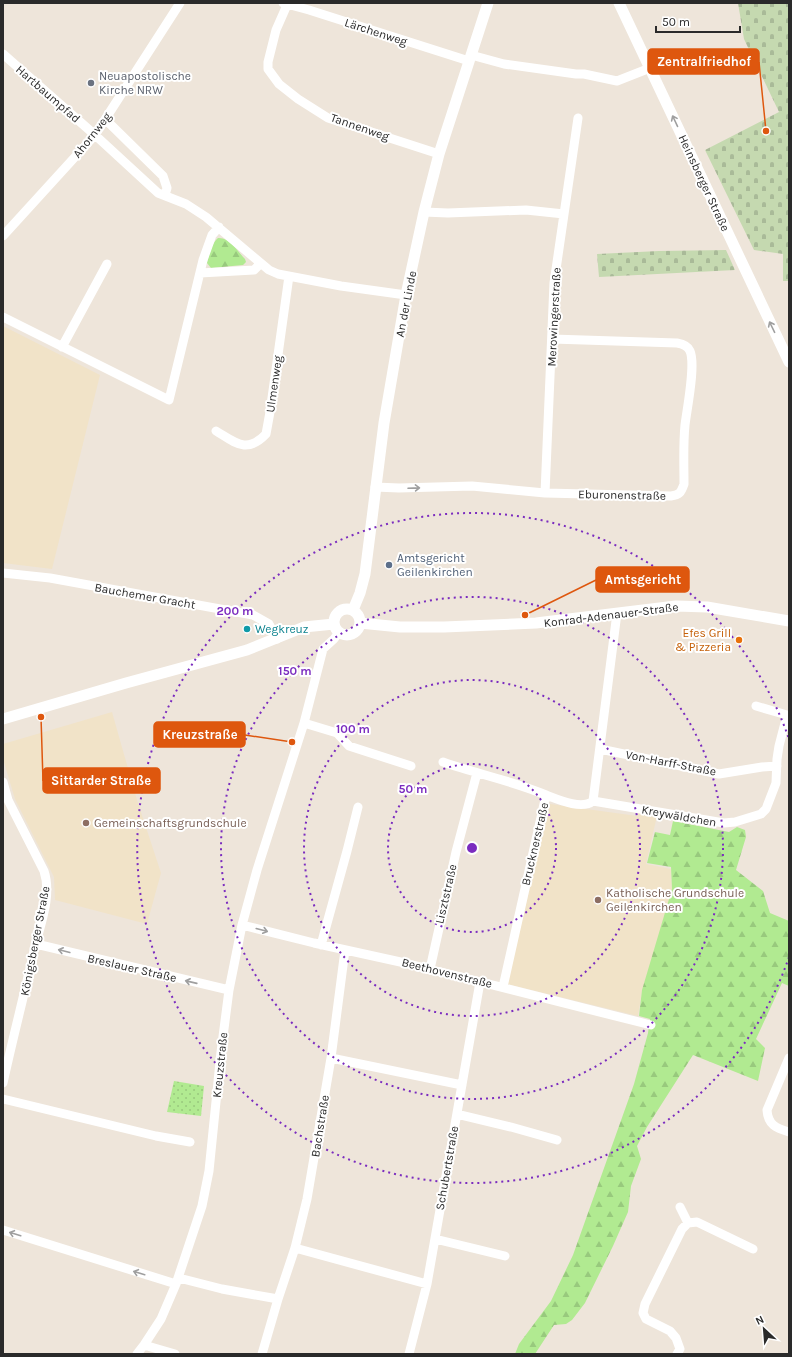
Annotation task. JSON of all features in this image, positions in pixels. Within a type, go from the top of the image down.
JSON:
[{"type":"street","name":"Ahornweg","points":[[3,236],[95,135],[180,3]]},
{"type":"street","name":"An der Linde","points":[[353,610],[360,593],[365,574],[384,423],[406,295],[424,212],[439,154],[488,3]]},
{"type":"street","name":"Heinsberger Straße","points":[[619,3],[789,362]]},
{"type":"street","name":"Lärchenweg","points":[[285,4],[310,6],[470,58],[504,64],[584,74],[617,81],[650,68]]},
{"type":"street","name":"Tannenweg","points":[[285,4],[276,30],[268,62],[268,69],[279,84],[298,99],[328,118],[439,154]]},
{"type":"street","name":"Hartbaumpfad","points":[[3,54],[158,193],[186,204],[206,217],[260,264],[269,270],[278,274],[342,286],[406,295]]},
{"type":"street","name":"Merowingerstraße","points":[[545,494],[554,283],[578,118]]},
{"type":"street","points":[[106,120],[163,176],[167,188],[165,195]]},
{"type":"street","points":[[424,212],[448,213],[526,210],[564,214]]},
{"type":"street","points":[[3,317],[169,400],[203,260],[212,235],[219,227]]},
{"type":"street","points":[[62,347],[108,264]]},
{"type":"street","points":[[200,273],[254,270],[260,264]]},
{"type":"street","name":"Ulmenweg","points":[[216,431],[245,446],[251,446],[266,434],[289,276]]},
{"type":"street","name":"Eburonenstraße","points":[[375,487],[399,488],[472,486],[545,494],[617,496],[678,495],[682,491],[684,484],[685,427],[692,363],[688,348],[677,343],[552,339]]},
{"type":"street","name":"Bauchemer Gracht","points":[[3,573],[50,578],[253,615],[269,624],[277,639]]},
{"type":"street","name":"Konrad-Adenauer-Straße","points":[[360,623],[395,627],[444,627],[536,623],[657,607],[683,606],[707,607],[789,621]]},
{"type":"street","points":[[3,719],[247,650],[304,627],[337,628],[346,635],[353,634],[358,629],[360,618],[353,610],[341,610],[336,616],[337,628]]},
{"type":"street","points":[[593,801],[617,613]]},
{"type":"street","name":"Kreuzstraße","points":[[137,1354],[161,1319],[178,1281],[202,1206],[209,1171],[229,990],[242,925],[257,870],[304,723],[323,649],[334,639],[337,628]]},
{"type":"street","points":[[756,706],[788,715],[779,746],[777,766]]},
{"type":"street","points":[[304,723],[336,733],[349,746],[411,766]]},
{"type":"street","name":"Von-Harff-Straße","points":[[600,749],[719,774],[777,766]]},
{"type":"street","points":[[443,762],[528,787],[546,795]]},
{"type":"street","name":"Kreywäldchen","points":[[593,801],[724,824],[735,822],[764,812],[776,782],[777,766]]},
{"type":"street","name":"Lisztstraße","points":[[430,969],[456,852],[477,773]]},
{"type":"street","name":"Königsberger Straße","points":[[3,782],[8,800],[44,871],[47,881],[46,897],[36,944],[3,1083]]},
{"type":"street","name":"Brucknerstraße","points":[[503,987],[546,795],[562,801],[582,805],[589,804],[593,801]]},
{"type":"street","points":[[321,944],[358,806]]},
{"type":"street","name":"Beethovenstraße","points":[[242,925],[430,969],[651,1025]]},
{"type":"street","name":"Breslauer Straße","points":[[36,944],[229,990]]},
{"type":"street","name":"Bachstraße","points":[[262,1354],[278,1300],[296,1248],[314,1161],[331,1058],[346,950]]},
{"type":"street","name":"Schubertstraße","points":[[409,1354],[427,1284],[480,982]]},
{"type":"street","points":[[331,1058],[462,1085]]},
{"type":"street","points":[[789,1058],[766,1110],[770,1123],[789,1132]]},
{"type":"street","points":[[3,1099],[156,1136],[190,1142]]},
{"type":"street","points":[[457,1114],[557,1140]]},
{"type":"street","points":[[680,1207],[688,1223]]},
{"type":"street","points":[[678,1354],[680,1349],[676,1338],[670,1331],[646,1319],[643,1313],[645,1304],[657,1278],[682,1229],[688,1223],[698,1222],[753,1249]]},
{"type":"street","points":[[3,1230],[178,1281],[278,1300]]},
{"type":"street","points":[[435,1239],[505,1256]]},
{"type":"street","points":[[296,1248],[427,1284]]},
{"type":"street","points":[[144,1345],[175,1354]]},
{"type":"shaded area","points":[[3,326],[100,375],[52,569],[3,563]]},
{"type":"shaded area","name":"Gemeinschaftsgrundschule","points":[[112,712],[137,800],[161,873],[147,924],[55,900],[54,877],[15,799],[3,759],[3,744]]},
{"type":"shaded area","name":"Katholische Grundschule Geilenkirchen","points":[[550,804],[637,816],[639,811],[657,816],[646,864],[671,869],[672,889],[665,920],[642,991],[638,1016],[507,984]]},
{"type":"green space","points":[[738,3],[789,3],[789,281],[783,281],[783,254],[754,250],[705,150],[779,112],[744,39]]},
{"type":"green space","points":[[218,238],[222,238],[230,242],[246,262],[243,265],[211,268],[207,263],[212,246]]},
{"type":"green space","points":[[726,250],[735,270],[599,277],[597,254]]},
{"type":"green space","points":[[673,821],[729,832],[737,827],[745,830],[746,837],[736,870],[763,891],[770,913],[789,921],[789,986],[782,983],[756,1039],[765,1048],[758,1081],[693,1055],[647,1127],[637,1146],[641,1159],[631,1186],[628,1212],[585,1303],[572,1320],[566,1324],[554,1325],[535,1354],[515,1354],[519,1344],[551,1301],[573,1255],[634,1084],[648,1033],[650,1019],[639,1016],[642,990],[672,889],[671,867],[647,863],[655,832],[670,835]]},
{"type":"green space","points":[[174,1081],[204,1086],[201,1116],[167,1112]]},
{"type":"place","name":"Neuapostolische Kirche NRW","points":[[91,83]]},
{"type":"place","name":"Zentralfriedhof","points":[[766,131]]},
{"type":"place","name":"Amtsgericht Geilenkirchen","points":[[389,565]]},
{"type":"place","name":"Amtsgericht","points":[[525,615]]},
{"type":"place","name":"Wegkreuz","points":[[247,629]]},
{"type":"place","name":"Efes Grill & Pizzeria","points":[[739,640]]},
{"type":"place","name":"Sittarder Straße","points":[[41,717]]},
{"type":"place","name":"Kreuzstraße","points":[[292,742]]},
{"type":"place","name":"Gemeinschaftsgrundschule","points":[[86,823]]},
{"type":"place","name":"Katholische Grundschule Geilenkirchen","points":[[598,900]]}]
